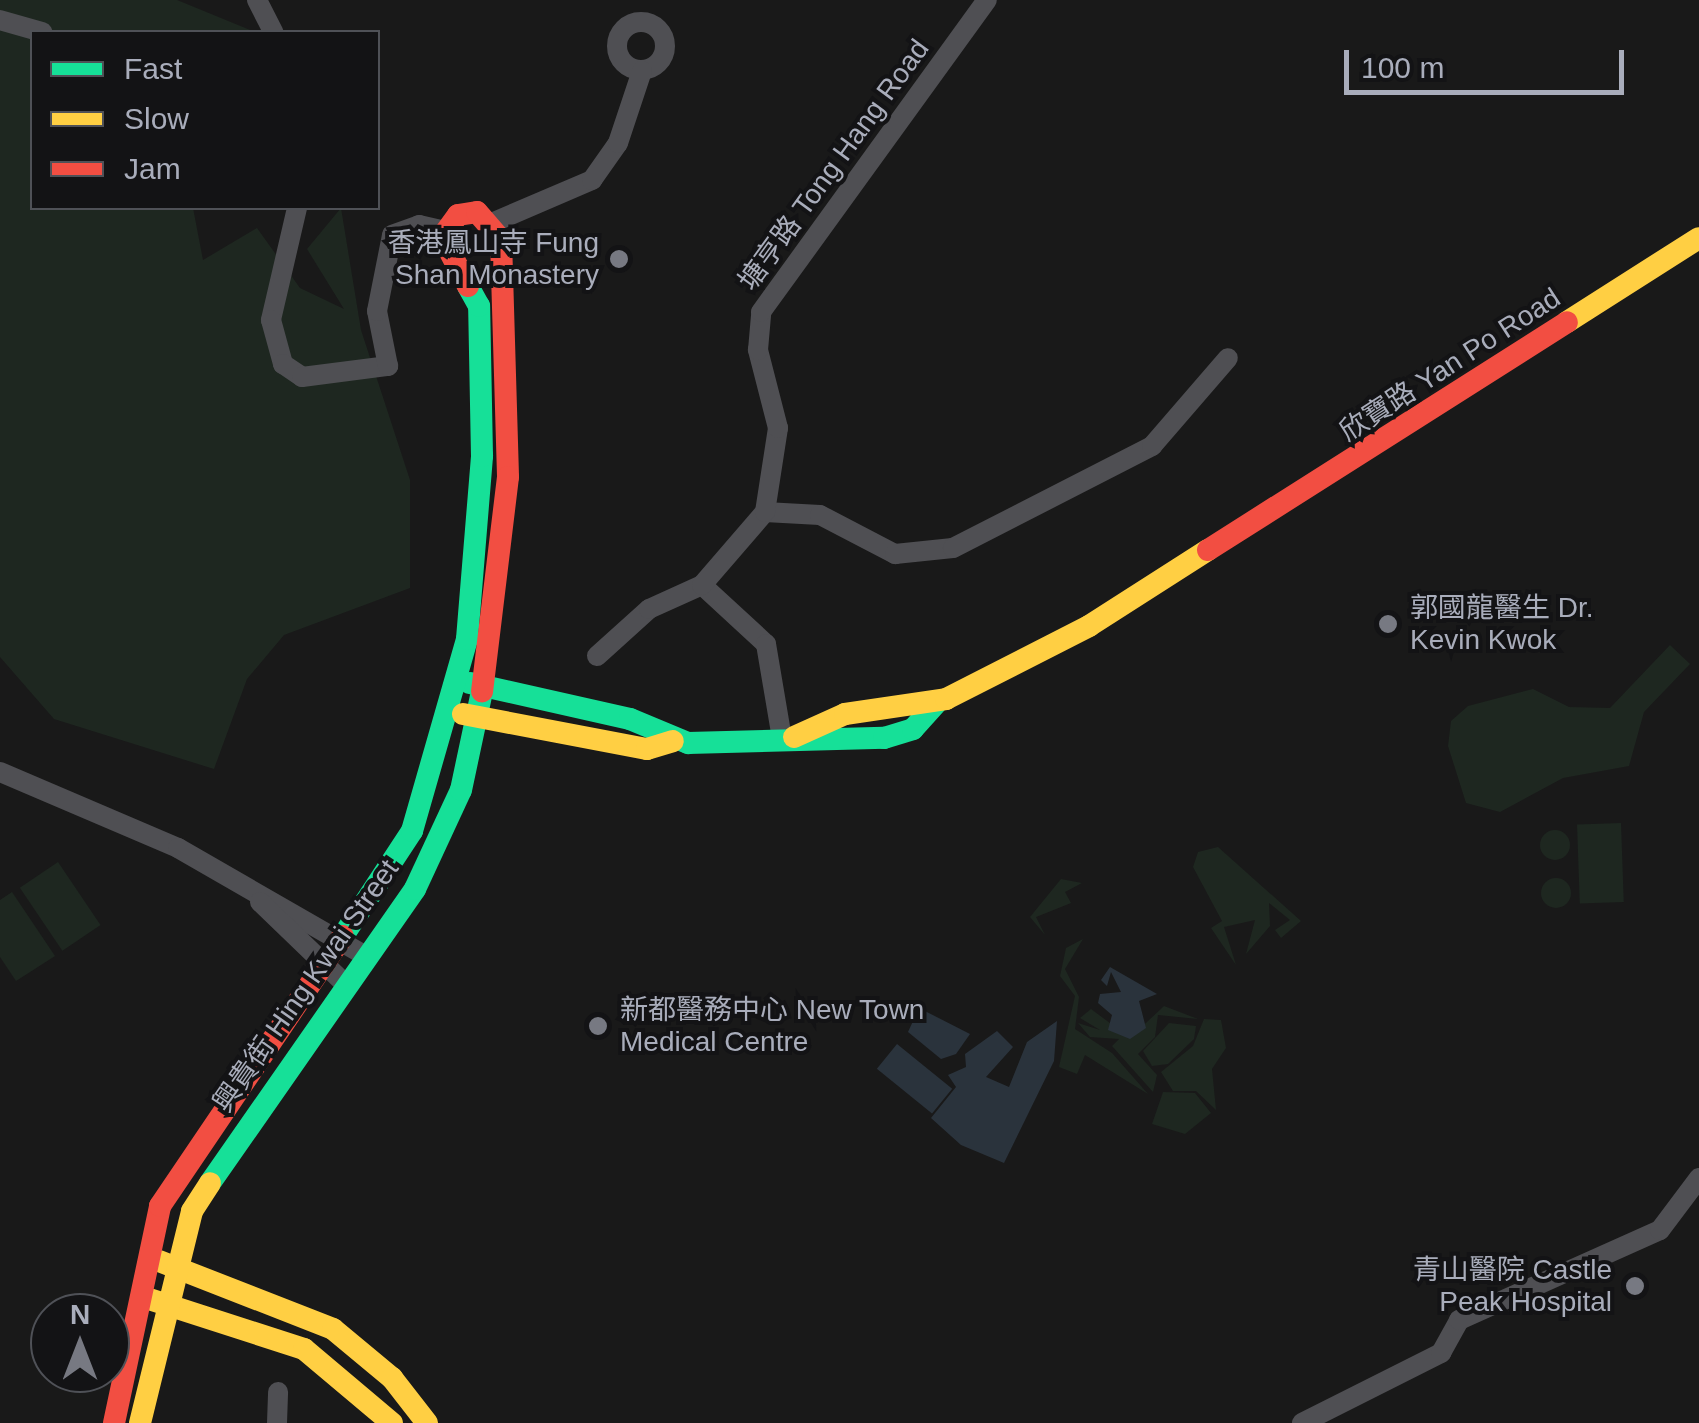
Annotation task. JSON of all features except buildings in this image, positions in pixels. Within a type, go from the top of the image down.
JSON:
[{"type":"street","points":[[257,0],[272,30]]},
{"type":"street","name":"塘亨路 Tong Hang Road","points":[[765,512],[778,428],[758,350],[761,312],[986,0]]},
{"type":"street","points":[[0,20],[35,30]]},
{"type":"street","points":[[297,210],[271,320],[283,364],[302,376],[388,366],[377,311],[392,235],[419,225],[444,231],[468,212],[494,222],[592,180],[618,143],[642,71]]},
{"type":"street","name":"興貴街 Hing Kwai Street","points":[[140,1423],[164,1300],[202,1194],[362,954],[415,888],[449,822],[485,686],[508,477],[494,222]]},
{"type":"street","name":"興貴街 Hing Kwai Street","points":[[114,1423],[135,1297],[160,1206],[412,831],[451,712],[475,577],[482,376],[474,286],[452,263],[444,231]]},
{"type":"street","name":"欣寶路 Yan Po Road","points":[[451,712],[647,750],[673,742],[788,738],[817,746],[884,738],[913,729],[937,702],[1096,622],[1185,565],[1201,570],[1221,559],[1231,539],[1699,238]]},
{"type":"street","points":[[452,263],[479,269],[495,259]]},
{"type":"street","points":[[597,656],[649,609],[702,586],[765,512],[820,515],[896,554],[953,548],[1152,446],[1228,358]]},
{"type":"street","points":[[702,586],[766,644],[788,738]]},
{"type":"street","points":[[458,681],[630,718],[673,742]]},
{"type":"street","points":[[0,772],[57,790],[245,886],[362,954]]},
{"type":"street","points":[[245,886],[320,967],[343,982]]},
{"type":"street","points":[[1302,1423],[1441,1353],[1459,1320],[1660,1230],[1699,1178]]},
{"type":"street","points":[[144,1256],[333,1330],[392,1378],[427,1423]]},
{"type":"street","points":[[135,1297],[164,1300],[304,1349],[392,1423]]},
{"type":"street","points":[[277,1423],[278,1392]]},
{"type":"shaded area","points":[[0,0],[177,0],[250,30],[30,30],[30,210],[193,210],[203,260],[257,228],[300,288],[344,309],[307,249],[341,210],[361,330],[410,480],[410,588],[284,635],[247,679],[214,769],[54,719],[0,657]]},
{"type":"shaded area","points":[[1670,645],[1690,664],[1644,712],[1629,766],[1563,778],[1500,812],[1466,803],[1448,746],[1451,721],[1468,706],[1533,689],[1569,707],[1610,708]]},
{"type":"shaded area","points":[[1621,823],[1624,902],[1580,903],[1577,825]]},
{"type":"shaded area","points":[[1555,830],[1566,834],[1570,845],[1566,856],[1555,860],[1544,856],[1540,845],[1544,834]]},
{"type":"shaded area","points":[[1218,847],[1301,921],[1281,938],[1275,930],[1290,920],[1269,903],[1270,926],[1246,954],[1255,920],[1224,927],[1236,965],[1211,928],[1222,921],[1193,867],[1198,852]]},
{"type":"shaded area","points":[[58,862],[100,925],[62,951],[20,888]]},
{"type":"shaded area","points":[[1556,878],[1567,882],[1571,893],[1567,904],[1556,908],[1545,904],[1541,893],[1545,882]]},
{"type":"shaded area","points":[[1061,879],[1082,883],[1065,892],[1071,903],[1036,917],[1045,935],[1030,917]]},
{"type":"shaded area","points":[[12,892],[55,956],[16,981],[0,957],[0,900]]},
{"type":"shaded area","points":[[1083,939],[1065,969],[1079,997],[1075,1029],[1112,1053],[1148,1094],[1085,1055],[1077,1074],[1059,1067],[1075,996],[1060,976],[1066,948]]},
{"type":"shaded area","points":[[1110,967],[1157,994],[1139,1001],[1146,1028],[1130,1039],[1108,1030],[1112,1015],[1098,1003],[1100,994],[1121,992],[1111,972],[1107,986],[1101,980]]},
{"type":"shaded area","points":[[1164,1006],[1198,1019],[1158,1015],[1155,1037],[1138,1054],[1157,1075],[1153,1092],[1112,1046],[1119,1039],[1090,1037],[1078,1023],[1100,1030],[1080,1018],[1091,1009],[1130,1038]]},
{"type":"shaded area","points":[[919,1008],[970,1034],[956,1054],[941,1059],[908,1032]]},
{"type":"shaded area","points":[[1204,1019],[1221,1020],[1226,1048],[1212,1069],[1216,1110],[1196,1091],[1173,1091],[1161,1072],[1193,1046]]},
{"type":"shaded area","points":[[1057,1021],[1054,1061],[1004,1163],[961,1145],[931,1118],[956,1087],[948,1075],[966,1067],[965,1054],[997,1031],[1013,1047],[986,1077],[1009,1087],[1027,1042]]},
{"type":"shaded area","points":[[1169,1023],[1196,1026],[1194,1039],[1168,1064],[1152,1066],[1143,1051]]},
{"type":"shaded area","points":[[897,1044],[952,1089],[932,1114],[877,1069]]},
{"type":"shaded area","points":[[1163,1092],[1195,1093],[1211,1113],[1185,1134],[1152,1124]]},
{"type":"traffic: fast","points":[[343,936],[412,831],[467,639],[482,456],[479,306],[468,286]]},
{"type":"traffic: fast","points":[[470,683],[630,719],[688,743],[884,738],[913,729],[937,702]]},
{"type":"traffic: fast","points":[[210,1183],[415,889],[461,790],[482,691]]},
{"type":"traffic: slow","points":[[1567,322],[1699,238]]},
{"type":"traffic: slow","points":[[794,737],[845,714],[946,699],[1089,626],[1208,550]]},
{"type":"traffic: slow","points":[[463,714],[647,749],[673,741]]},
{"type":"traffic: slow","points":[[140,1423],[192,1211],[210,1183]]},
{"type":"traffic: slow","points":[[159,1261],[333,1329],[392,1378],[427,1423]]},
{"type":"traffic: slow","points":[[146,1298],[304,1349],[392,1423]]},
{"type":"traffic: jam","points":[[468,286],[442,237],[458,215],[477,212],[501,240],[508,477],[482,691]]},
{"type":"traffic: jam","points":[[1208,550],[1567,322]]},
{"type":"traffic: jam","points":[[114,1423],[160,1206],[343,936]]},
{"type":"place","name":"香港鳳山寺 Fung Shan Monastery","points":[[619,259]]},
{"type":"place","name":"郭國龍醫生 Dr. Kevin Kwok","points":[[1388,624]]},
{"type":"place","name":"新都醫務中心 New Town Medical Centre","points":[[598,1026]]},
{"type":"place","name":"青山醫院 Castle Peak Hospital","points":[[1635,1286]]}]
